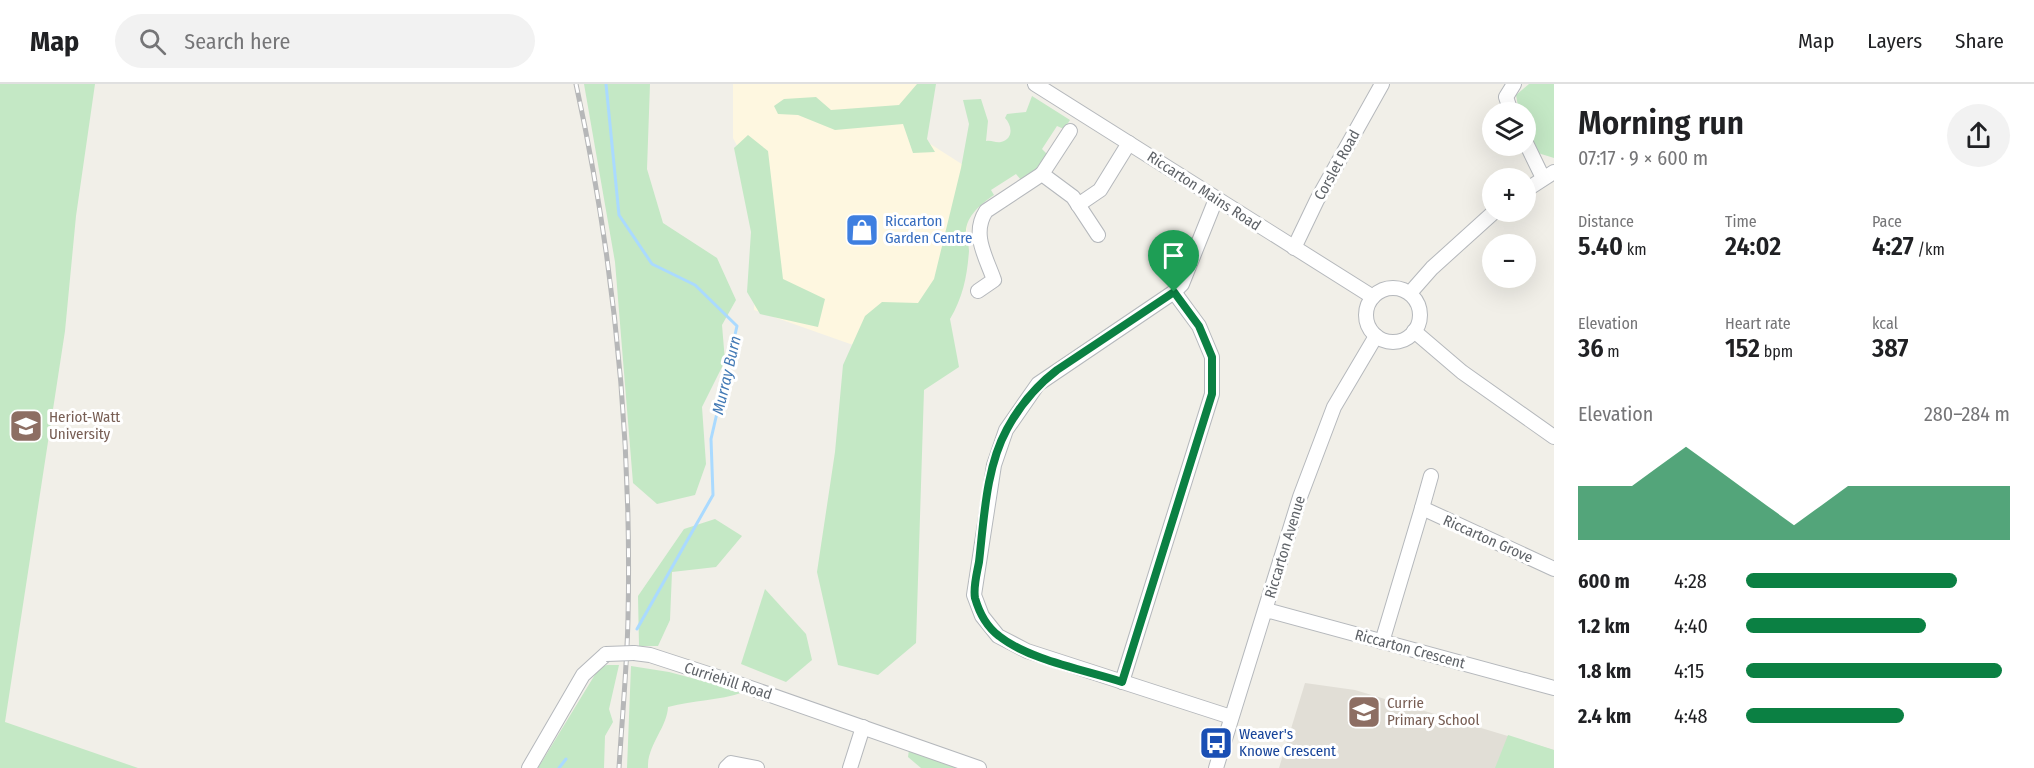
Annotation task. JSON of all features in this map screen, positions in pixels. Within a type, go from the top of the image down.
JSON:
[{"type":"street","name":"Riccarton Mains Road","points":[[1035,84],[1373,297]]},
{"type":"street","name":"Corslet Road","points":[[1294,248],[1317,200],[1382,84]]},
{"type":"street","points":[[1508,102],[1506,97],[1514,84]]},
{"type":"street","points":[[978,291],[994,280],[978,236],[981,218],[986,211],[1042,174],[1070,131]]},
{"type":"street","points":[[1078,205],[1100,190],[1129,143]]},
{"type":"street","points":[[1535,156],[1548,175]]},
{"type":"street","points":[[1042,174],[1067,191],[1098,235]]},
{"type":"street","points":[[1216,199],[1188,274],[1174,292],[1038,384],[1006,430],[994,465],[974,595],[981,616],[998,636],[1027,651],[1231,717]]},
{"type":"street","points":[[1410,293],[1432,268],[1483,222]]},
{"type":"street","points":[[1387,288],[1403,289],[1410,293],[1419,307],[1420,316],[1414,331],[1400,340],[1392,341],[1376,336],[1367,321],[1367,312],[1373,297],[1387,288]]},
{"type":"street","points":[[1122,682],[1212,394],[1212,357],[1199,326],[1174,292]]},
{"type":"street","points":[[1414,331],[1462,372],[1554,437]]},
{"type":"street","name":"Riccarton Avenue","points":[[1216,768],[1300,497],[1334,407],[1376,336]]},
{"type":"street","points":[[1382,642],[1431,476]]},
{"type":"street","name":"Riccarton Grove","points":[[1422,508],[1554,569]]},
{"type":"street","name":"Riccarton Crescent","points":[[1266,609],[1554,688]]},
{"type":"street","name":"Curriehill Road","points":[[529,768],[583,675],[606,654],[634,654],[672,662],[979,768]]},
{"type":"street","points":[[850,768],[863,727]]},
{"type":"street","points":[[726,768],[731,763],[737,762],[757,768]]},
{"type":"shaded area","name":"Riccarton Garden Centre","points":[[733,84],[929,84],[921,138],[971,170],[964,270],[901,362],[754,310],[760,190],[733,138]]},
{"type":"shaded area","name":"Currie Primary School","points":[[1305,683],[1355,690],[1554,750],[1554,768],[1279,768]]},
{"type":"green space","name":"Heriot-Watt University","points":[[0,84],[95,84],[76,216],[65,331],[5,722],[138,768],[0,768]]},
{"type":"green space","points":[[584,84],[650,84],[647,169],[663,223],[717,258],[736,300],[722,325],[725,361],[702,407],[706,464],[695,495],[657,504],[633,483],[615,262]]},
{"type":"green space","points":[[917,84],[936,84],[927,139],[935,152],[913,153],[903,124],[835,130],[798,115],[778,114],[774,106],[784,99],[816,97],[831,110],[899,105]]},
{"type":"green space","points":[[1529,84],[1554,84],[1554,158],[1538,153],[1536,148],[1536,102],[1517,102],[1516,95]]},
{"type":"green space","points":[[1032,96],[1070,120],[1064,129],[1057,126],[1042,149],[1047,154],[1036,169],[1021,180],[1016,174],[991,190],[994,195],[972,215],[966,232],[969,251],[966,278],[950,319],[959,367],[924,390],[916,643],[878,675],[838,665],[817,572],[835,452],[843,365],[865,316],[882,302],[918,303],[934,279],[961,168],[969,124],[963,100],[981,99],[988,121],[986,141],[999,142],[1008,138],[1011,132],[1005,118],[1007,114],[1026,112]]},
{"type":"green space","points":[[748,135],[768,151],[783,279],[825,299],[818,327],[760,314],[747,292],[751,232],[734,148]]},
{"type":"green space","points":[[715,519],[742,536],[716,567],[672,572],[670,620],[658,646],[639,646],[638,596],[684,529]]},
{"type":"green space","points":[[765,589],[806,634],[812,660],[786,682],[741,664]]},
{"type":"green space","points":[[619,665],[609,709],[613,722],[605,736],[604,768],[538,768],[599,668]]},
{"type":"green space","points":[[631,666],[669,672],[744,692],[668,707],[667,715],[651,752],[648,768],[627,768]]},
{"type":"green space","points":[[1508,735],[1554,750],[1554,768],[1495,768]]},
{"type":"green space","points":[[909,750],[957,768],[921,768],[908,757]]},
{"type":"waterway","name":"Murray Burn","points":[[606,84],[619,215],[652,264],[695,285],[737,326],[711,439],[713,495],[637,629]]},
{"type":"waterway","points":[[559,768],[566,759]]},
{"type":"railway","points":[[576,84],[601,216],[618,350],[623,417],[627,484],[628,618],[619,768]]},
{"type":"place","name":"Riccarton Garden Centre","points":[[862,230]]},
{"type":"place","name":"Heriot-Watt University","points":[[26,426]]},
{"type":"place","name":"Currie Primary School","points":[[1364,712]]},
{"type":"place","name":"Weaver's Knowe Crescent","points":[[1216,743]]},
{"type":"route","points":[[1174,292],[1199,326],[1212,357],[1212,394],[1122,682],[1027,651],[998,636],[981,616],[974,595],[982,533],[994,465],[1006,430],[1038,384],[1174,292]]}]
